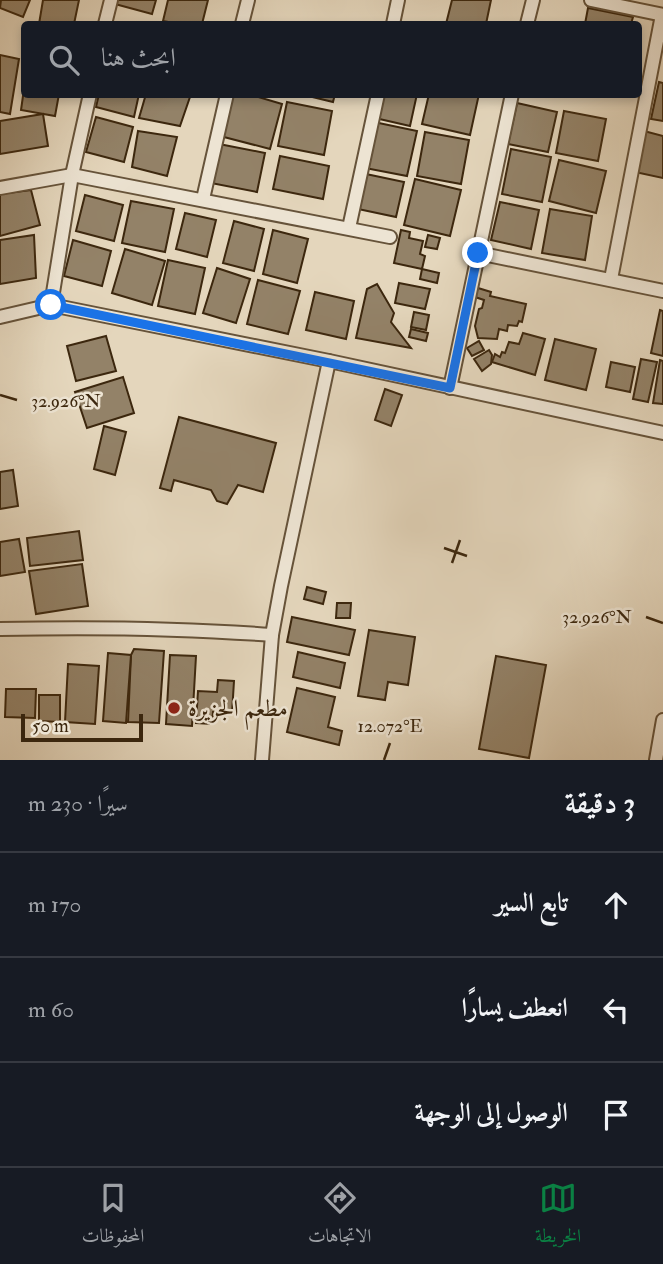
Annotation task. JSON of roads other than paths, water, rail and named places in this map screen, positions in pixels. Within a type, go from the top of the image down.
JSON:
[{"type":"street","points":[[106,21],[111,0]]},
{"type":"street","points":[[243,21],[248,0]]},
{"type":"street","points":[[394,21],[398,0]]},
{"type":"street","points":[[528,21],[533,0]]},
{"type":"street","points":[[591,0],[662,15],[611,279]]},
{"type":"street","points":[[51,305],[72,175],[89,98]]},
{"type":"street","points":[[203,199],[226,98]]},
{"type":"street","points":[[349,228],[377,98]]},
{"type":"street","points":[[450,388],[511,98]]},
{"type":"street","points":[[0,188],[72,175],[390,237]]},
{"type":"street","points":[[478,253],[663,291]]},
{"type":"street","points":[[0,317],[51,305],[663,433]]},
{"type":"street","points":[[262,760],[272,635],[329,361]]},
{"type":"street","points":[[0,629],[108,627],[194,629],[272,635]]},
{"type":"street","points":[[656,760],[663,720]]},
{"type":"place","name":"مطعم الجزيرة","points":[[174,708]]}]
